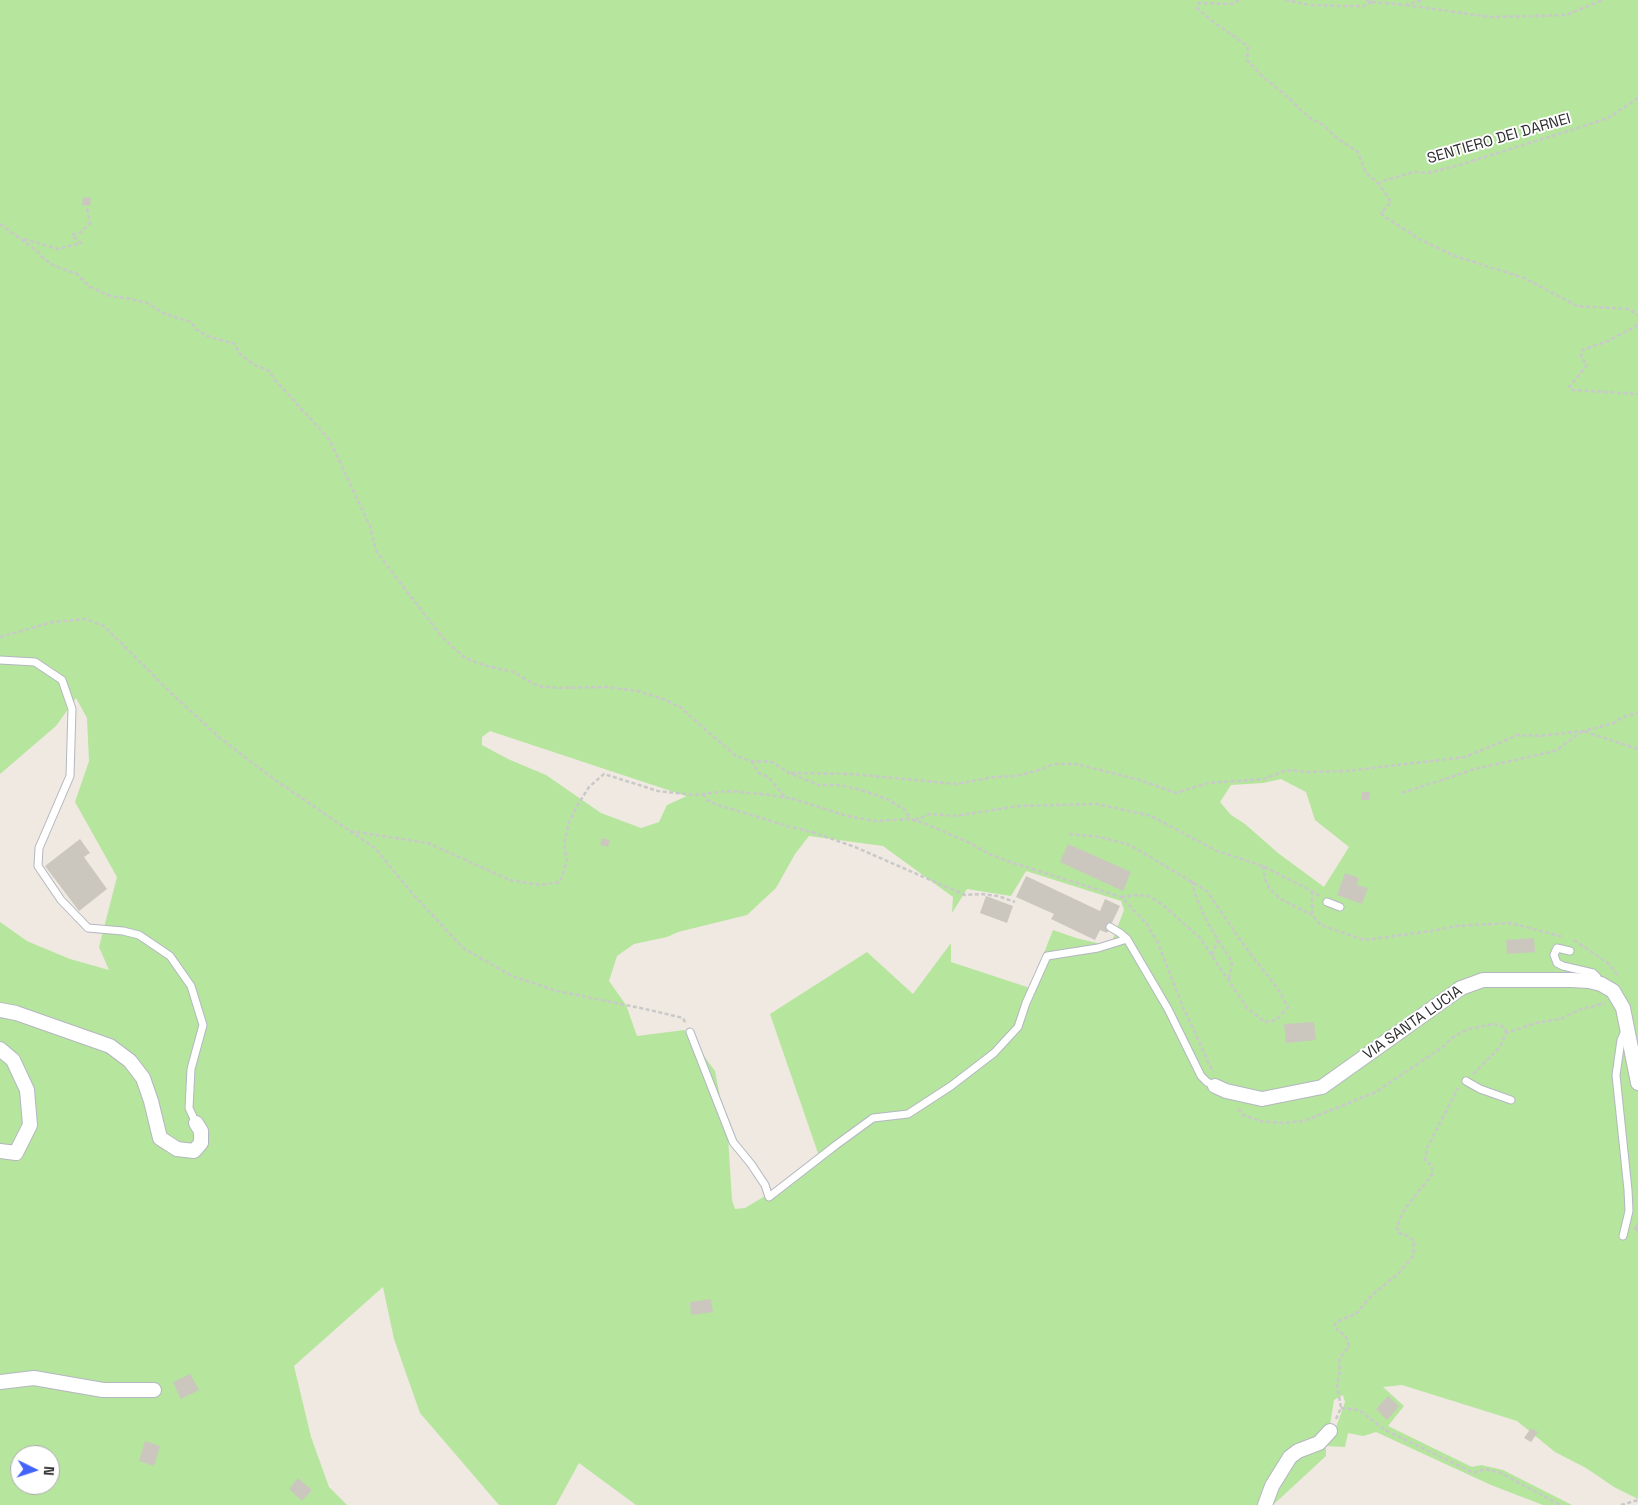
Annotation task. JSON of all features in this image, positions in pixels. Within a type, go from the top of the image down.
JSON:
[{"type":"street","name":"VIA SANTA LUCIA","points":[[1221,1088],[1262,1100],[1322,1087],[1460,988],[1483,980],[1571,980],[1599,983]]},
{"type":"street","points":[[1599,983],[1613,991],[1625,1012],[1638,1083]]},
{"type":"street","points":[[0,1010],[16,1013],[110,1046],[130,1061],[143,1078],[160,1138],[177,1149],[194,1152],[201,1143],[200,1131],[196,1123]]},
{"type":"street","points":[[0,1049],[13,1060],[27,1090],[30,1126],[16,1153],[0,1152]]},
{"type":"street","points":[[0,1382],[34,1378],[103,1390],[154,1390]]},
{"type":"street","points":[[1265,1505],[1272,1486],[1290,1457],[1298,1451],[1320,1443],[1330,1431]]},
{"type":"lane","points":[[0,660],[35,662],[62,680],[72,709],[70,776],[39,848],[38,866],[61,900],[88,928],[123,931],[139,935],[170,956],[192,986],[203,1025],[192,1069],[189,1108],[196,1123]]},
{"type":"lane","points":[[1327,902],[1340,907]]},
{"type":"lane","points":[[1110,927],[1127,940],[1168,1009],[1201,1076],[1207,1082],[1221,1088]]},
{"type":"lane","points":[[690,1032],[733,1142],[765,1185],[769,1197],[873,1118],[908,1114],[951,1086],[994,1053],[1018,1027],[1026,1003],[1047,956],[1098,948],[1127,940]]},
{"type":"lane","points":[[1570,951],[1557,948],[1554,955],[1557,963],[1593,973],[1599,983]]},
{"type":"lane","points":[[1622,1236],[1629,1211],[1616,1075],[1620,1040],[1628,1027]]},
{"type":"lane","points":[[1466,1081],[1480,1089],[1511,1100]]},
{"type":"path","points":[[1240,0],[1232,4],[1199,3],[1197,8],[1248,46],[1246,60],[1261,75],[1307,116],[1323,125],[1337,138],[1358,152],[1366,173],[1380,184],[1391,202],[1382,213],[1385,217],[1421,240],[1455,256],[1524,278],[1577,306],[1629,310],[1638,315]]},
{"type":"path","points":[[1285,0],[1310,5],[1343,6],[1364,6],[1372,2]]},
{"type":"path","points":[[1366,0],[1490,17],[1566,15],[1603,0]]},
{"type":"path","points":[[1406,6],[1423,0]]},
{"type":"path","name":"SENTIERO DEI DARNEI","points":[[1380,184],[1383,181],[1414,172],[1428,173],[1466,163],[1590,125],[1608,118],[1638,98]]},
{"type":"path","points":[[22,239],[58,249],[81,243],[72,235],[81,232],[90,223],[87,208]]},
{"type":"path","points":[[0,224],[22,239],[44,259],[55,266],[77,274],[90,287],[110,296],[147,303],[165,314],[191,322],[196,329],[207,336],[234,344],[239,353],[253,364],[269,371],[329,440],[370,526],[376,551],[442,637],[465,658],[483,665],[513,672],[538,686],[558,688],[606,687],[638,691],[663,699],[682,708],[736,756],[751,761],[772,762],[789,773],[819,785],[840,785],[887,799],[905,810],[910,820]]},
{"type":"path","points":[[1638,325],[1608,341],[1582,350],[1581,356],[1587,365],[1569,387],[1573,390],[1638,394]]},
{"type":"path","points":[[0,637],[54,622],[86,619],[104,626],[173,695],[220,736],[275,780],[375,848],[412,893],[463,948],[512,976],[557,991],[645,1008],[683,1018],[690,1032]]},
{"type":"path","points":[[789,773],[852,774],[956,784],[995,777],[1016,776],[1043,769],[1053,764],[1076,764],[1140,780],[1176,793],[1208,783],[1264,779],[1287,770],[1306,772],[1347,771],[1465,757],[1518,735],[1539,736],[1584,731],[1614,723],[1623,717],[1638,713]]},
{"type":"path","points":[[1584,731],[1638,749]]},
{"type":"path","points":[[1402,793],[1475,769],[1555,751],[1584,731]]},
{"type":"path","points":[[751,761],[759,773],[768,777],[785,797]]},
{"type":"path","points":[[350,831],[428,843],[510,880],[540,885],[560,882],[567,861],[564,845],[569,822],[576,806],[589,787],[604,774],[658,791],[685,794],[730,791],[785,797],[847,816],[875,821],[910,820],[962,839],[987,853],[1007,861],[1122,897],[1149,896],[1164,906],[1200,938],[1247,1008],[1265,1022],[1276,1020],[1288,1007],[1278,989],[1243,944],[1207,891],[1130,845],[1100,837],[1069,834]]},
{"type":"path","points":[[703,794],[708,800],[721,806],[815,833],[855,847],[965,895],[998,896],[1015,902]]},
{"type":"path","points":[[914,821],[930,814],[955,816],[1018,806],[1097,804],[1151,816],[1217,851],[1263,866],[1312,891],[1327,902]]},
{"type":"path","points":[[1263,866],[1269,888],[1280,898],[1312,915],[1321,925],[1364,940],[1456,926],[1510,923],[1577,940],[1608,963],[1622,981]]},
{"type":"path","points":[[1192,881],[1194,894],[1207,922],[1232,962],[1229,980]]},
{"type":"path","points":[[1312,891],[1312,915]]},
{"type":"path","points":[[1122,897],[1147,924],[1158,943],[1182,1005],[1221,1088],[1242,1115],[1282,1123],[1304,1121],[1376,1092],[1444,1046],[1453,1037],[1468,1029],[1495,1024],[1505,1027],[1506,1033],[1500,1047],[1458,1089],[1427,1148],[1425,1160],[1432,1166],[1433,1173],[1404,1210],[1397,1226],[1398,1232],[1414,1241],[1413,1256],[1399,1274],[1372,1295],[1356,1314],[1334,1324],[1338,1331],[1346,1335],[1349,1346],[1339,1360],[1340,1371],[1337,1384],[1341,1408],[1330,1431]]},
{"type":"path","points":[[1212,956],[1218,940]]},
{"type":"path","points":[[1506,1033],[1536,1023],[1560,1019],[1579,1010],[1619,999]]},
{"type":"path","points":[[1341,1408],[1359,1410],[1385,1430],[1474,1473],[1485,1469],[1502,1473],[1560,1505]]},
{"type":"path","points":[[1621,1505],[1638,1500]]},
{"type":"green space","points":[[0,0],[1638,0],[1638,1499],[1555,1452],[1517,1421],[1402,1385],[1383,1387],[1404,1406],[1388,1426],[1472,1467],[1481,1465],[1503,1470],[1572,1505],[1543,1505],[1491,1485],[1376,1432],[1363,1436],[1348,1433],[1345,1447],[1326,1446],[1333,1436],[1345,1402],[1343,1395],[1334,1400],[1330,1425],[1321,1435],[1294,1448],[1285,1455],[1259,1505],[636,1505],[579,1463],[556,1505],[499,1505],[420,1413],[394,1339],[383,1287],[294,1366],[311,1437],[329,1487],[347,1505],[0,1505],[0,922],[27,941],[70,959],[109,970],[99,947],[117,877],[75,802],[89,761],[87,718],[76,698],[56,726],[0,774]],"holes":[[[490,731],[687,796],[667,805],[659,822],[641,828],[601,813],[546,775],[508,759],[482,745],[482,737]],[[1281,779],[1306,792],[1315,820],[1349,847],[1324,887],[1231,815],[1220,802],[1231,785],[1263,783]],[[809,836],[883,846],[953,897],[952,913],[967,889],[1011,896],[1026,871],[1121,901],[1124,910],[1113,939],[1101,944],[1053,930],[1030,988],[951,962],[951,943],[913,994],[867,952],[770,1014],[820,1159],[807,1171],[745,1208],[735,1209],[732,1200],[728,1137],[715,1071],[685,1030],[637,1036],[626,1005],[609,981],[617,956],[634,944],[747,915],[776,888],[795,854]]]},
{"type":"green space","points":[[1326,1446],[1326,1456],[1273,1505],[1270,1505],[1277,1486],[1289,1465],[1300,1456],[1316,1452]]},
{"type":"building","points":[[83,197],[91,198],[90,206],[82,205]]},
{"type":"building","points":[[1362,792],[1370,792],[1369,800],[1361,800]]},
{"type":"building","points":[[602,838],[610,840],[608,847],[600,845]]},
{"type":"building","points":[[80,839],[90,853],[84,857],[107,889],[79,911],[45,866]]},
{"type":"building","points":[[1068,844],[1131,872],[1123,891],[1060,862]]},
{"type":"building","points":[[1345,873],[1359,878],[1357,885],[1368,888],[1362,904],[1337,895]]},
{"type":"building","points":[[1026,876],[1100,911],[1105,899],[1120,906],[1107,933],[1100,930],[1095,940],[1051,919],[1054,914],[1016,897]]},
{"type":"building","points":[[986,896],[1013,906],[1007,923],[980,913]]},
{"type":"building","points":[[1534,938],[1535,952],[1507,954],[1506,940]]},
{"type":"building","points":[[1314,1022],[1316,1040],[1286,1043],[1284,1024]]},
{"type":"building","points":[[1638,1223],[1638,1232],[1633,1229]]},
{"type":"building","points":[[711,1299],[713,1312],[691,1315],[690,1302]]},
{"type":"building","points":[[190,1374],[199,1390],[181,1399],[173,1382]]},
{"type":"building","points":[[1388,1396],[1399,1406],[1387,1420],[1376,1409]]},
{"type":"building","points":[[1531,1428],[1538,1432],[1531,1442],[1524,1438]]},
{"type":"building","points":[[145,1441],[160,1446],[154,1466],[139,1461]]},
{"type":"building","points":[[298,1478],[312,1490],[302,1501],[289,1489]]}]
